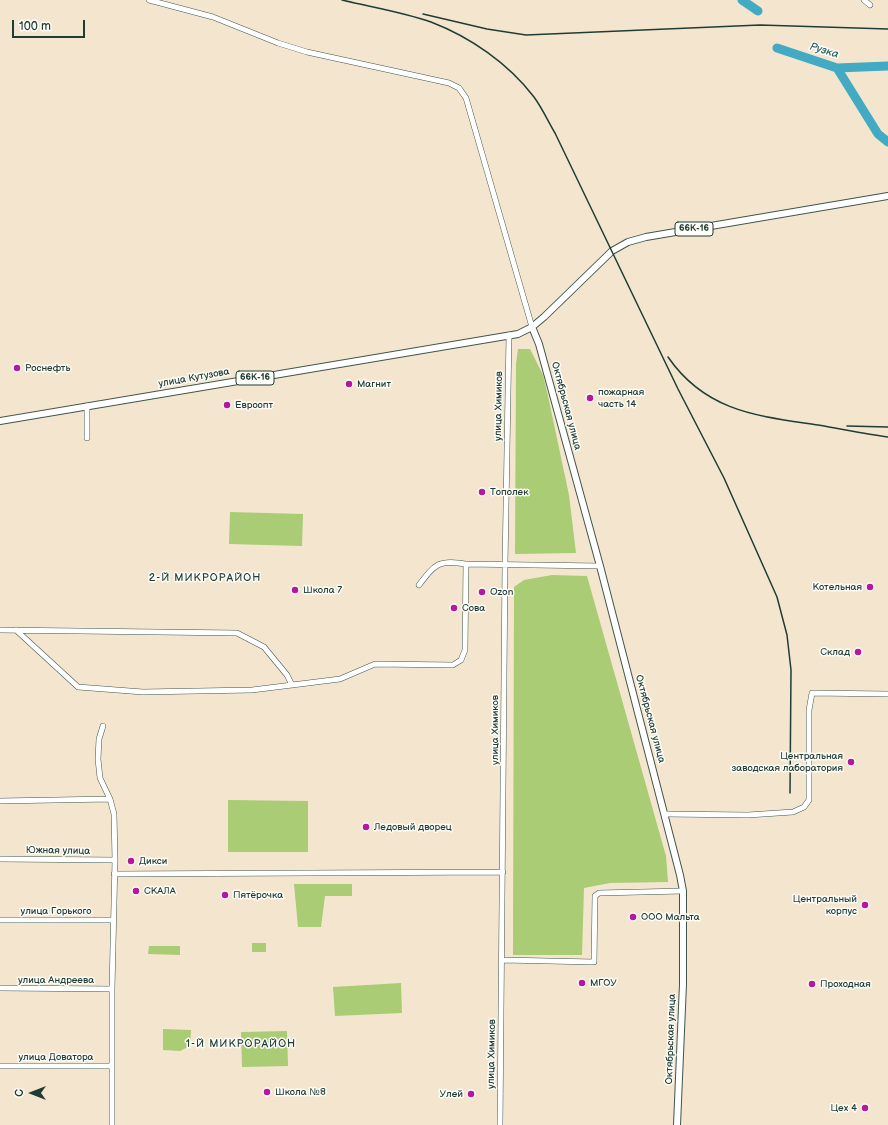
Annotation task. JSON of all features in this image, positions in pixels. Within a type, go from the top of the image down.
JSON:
[{"type":"main road","name":"66К-16","points":[[510,336],[532,327],[564,299],[608,254],[628,242],[646,237],[888,196]]},
{"type":"main road","name":"Октябрьская улица","points":[[532,327],[539,344],[600,566],[676,854],[683,891],[683,984],[677,1125]]},
{"type":"main road","name":"улица Кутузова","points":[[0,422],[87,406],[510,336]]},
{"type":"street","points":[[149,0],[213,17],[278,43],[307,52],[449,83],[459,88],[466,98],[532,327]]},
{"type":"street","points":[[864,0],[870,5]]},
{"type":"street","name":"улица Химиков","points":[[500,1125],[503,960],[505,564],[510,336]]},
{"type":"street","points":[[87,406],[87,438]]},
{"type":"street","points":[[419,585],[431,569],[441,562],[466,564],[600,566]]},
{"type":"street","points":[[16,630],[78,688],[143,692],[252,690],[340,679],[375,664],[453,665],[461,660],[465,650],[466,564]]},
{"type":"street","points":[[0,630],[237,633],[264,647],[287,675],[292,685]]},
{"type":"street","points":[[665,814],[752,814],[793,812],[804,807],[809,800],[809,710],[812,693],[888,694]]},
{"type":"street","points":[[103,726],[99,739],[98,759],[100,778],[110,799],[114,814],[115,860],[112,989],[112,1125]]},
{"type":"street","points":[[0,801],[110,799]]},
{"type":"street","name":"Южная улица","points":[[0,859],[115,860]]},
{"type":"street","points":[[114,874],[503,872]]},
{"type":"street","points":[[503,960],[594,962],[595,896],[599,893],[683,891]]},
{"type":"street","name":"улица Горького","points":[[0,920],[113,920]]},
{"type":"street","name":"улица Андреева","points":[[0,988],[112,989]]},
{"type":"street","name":"улица Доватора","points":[[0,1066],[112,1066]]},
{"type":"green space","points":[[518,349],[530,349],[543,375],[569,495],[576,553],[515,554],[516,364]]},
{"type":"green space","points":[[230,512],[303,514],[302,546],[229,544]]},
{"type":"green space","points":[[552,575],[587,576],[666,856],[668,882],[610,883],[584,888],[582,955],[513,955],[514,587],[524,580]]},
{"type":"green space","points":[[228,800],[308,801],[308,852],[228,852]]},
{"type":"green space","points":[[294,884],[352,884],[352,896],[325,896],[321,927],[298,927]]},
{"type":"green space","points":[[252,943],[266,943],[266,952],[252,952]]},
{"type":"green space","points":[[149,946],[180,946],[180,955],[148,954]]},
{"type":"green space","points":[[401,983],[402,1013],[335,1016],[333,987]]},
{"type":"green space","points":[[163,1029],[191,1030],[190,1046],[180,1051],[163,1050]]},
{"type":"green space","points":[[287,1031],[288,1066],[242,1067],[241,1032]]},
{"type":"waterway","name":"Рузка","points":[[742,0],[758,11]]},
{"type":"waterway","name":"Рузка","points":[[777,48],[837,68],[888,66]]},
{"type":"waterway","points":[[837,68],[878,134],[888,142]]},
{"type":"railway","points":[[342,0],[420,18],[446,28],[474,43],[500,62],[524,85],[534,97],[555,133],[678,389],[724,478],[777,597],[787,635],[791,670],[790,793]]},
{"type":"railway","points":[[423,14],[487,29],[526,35],[760,25],[888,29]]},
{"type":"railway","points":[[668,357],[683,375],[699,390],[716,400],[735,408],[754,414],[775,418],[888,437]]},
{"type":"railway","points":[[847,426],[888,427]]},
{"type":"place","name":"Роснефть","points":[[17,368]]},
{"type":"place","name":"Магнит","points":[[349,384]]},
{"type":"place","name":"пожарная часть 14","points":[[590,398]]},
{"type":"place","name":"Евроопт","points":[[227,405]]},
{"type":"place","name":"Тополек","points":[[482,492]]},
{"type":"place","name":"Котельная","points":[[870,587]]},
{"type":"place","name":"Школа 7","points":[[295,590]]},
{"type":"place","name":"Ozon","points":[[482,592]]},
{"type":"place","name":"Сова","points":[[454,608]]},
{"type":"place","name":"Склад","points":[[858,652]]},
{"type":"place","name":"Центральная заводская лаборатория","points":[[851,762]]},
{"type":"place","name":"Ледовый дворец","points":[[366,827]]},
{"type":"place","name":"Дикси","points":[[131,861]]},
{"type":"place","name":"СКАЛА","points":[[136,891]]},
{"type":"place","name":"Пятёрочка","points":[[225,895]]},
{"type":"place","name":"Центральный корпус","points":[[865,905]]},
{"type":"place","name":"ООО Мальта","points":[[633,917]]},
{"type":"place","name":"МГОУ","points":[[582,983]]},
{"type":"place","name":"Проходная","points":[[812,984]]},
{"type":"place","name":"Школа №8","points":[[267,1092]]},
{"type":"place","name":"Улей","points":[[471,1094]]},
{"type":"place","name":"Цех 4","points":[[865,1108]]},
{"type":"district","name":"2-Й МИКРОРАЙОН","points":[[205,578]]},
{"type":"district","name":"1-Й МИКРОРАЙОН","points":[[241,1044]]}]
